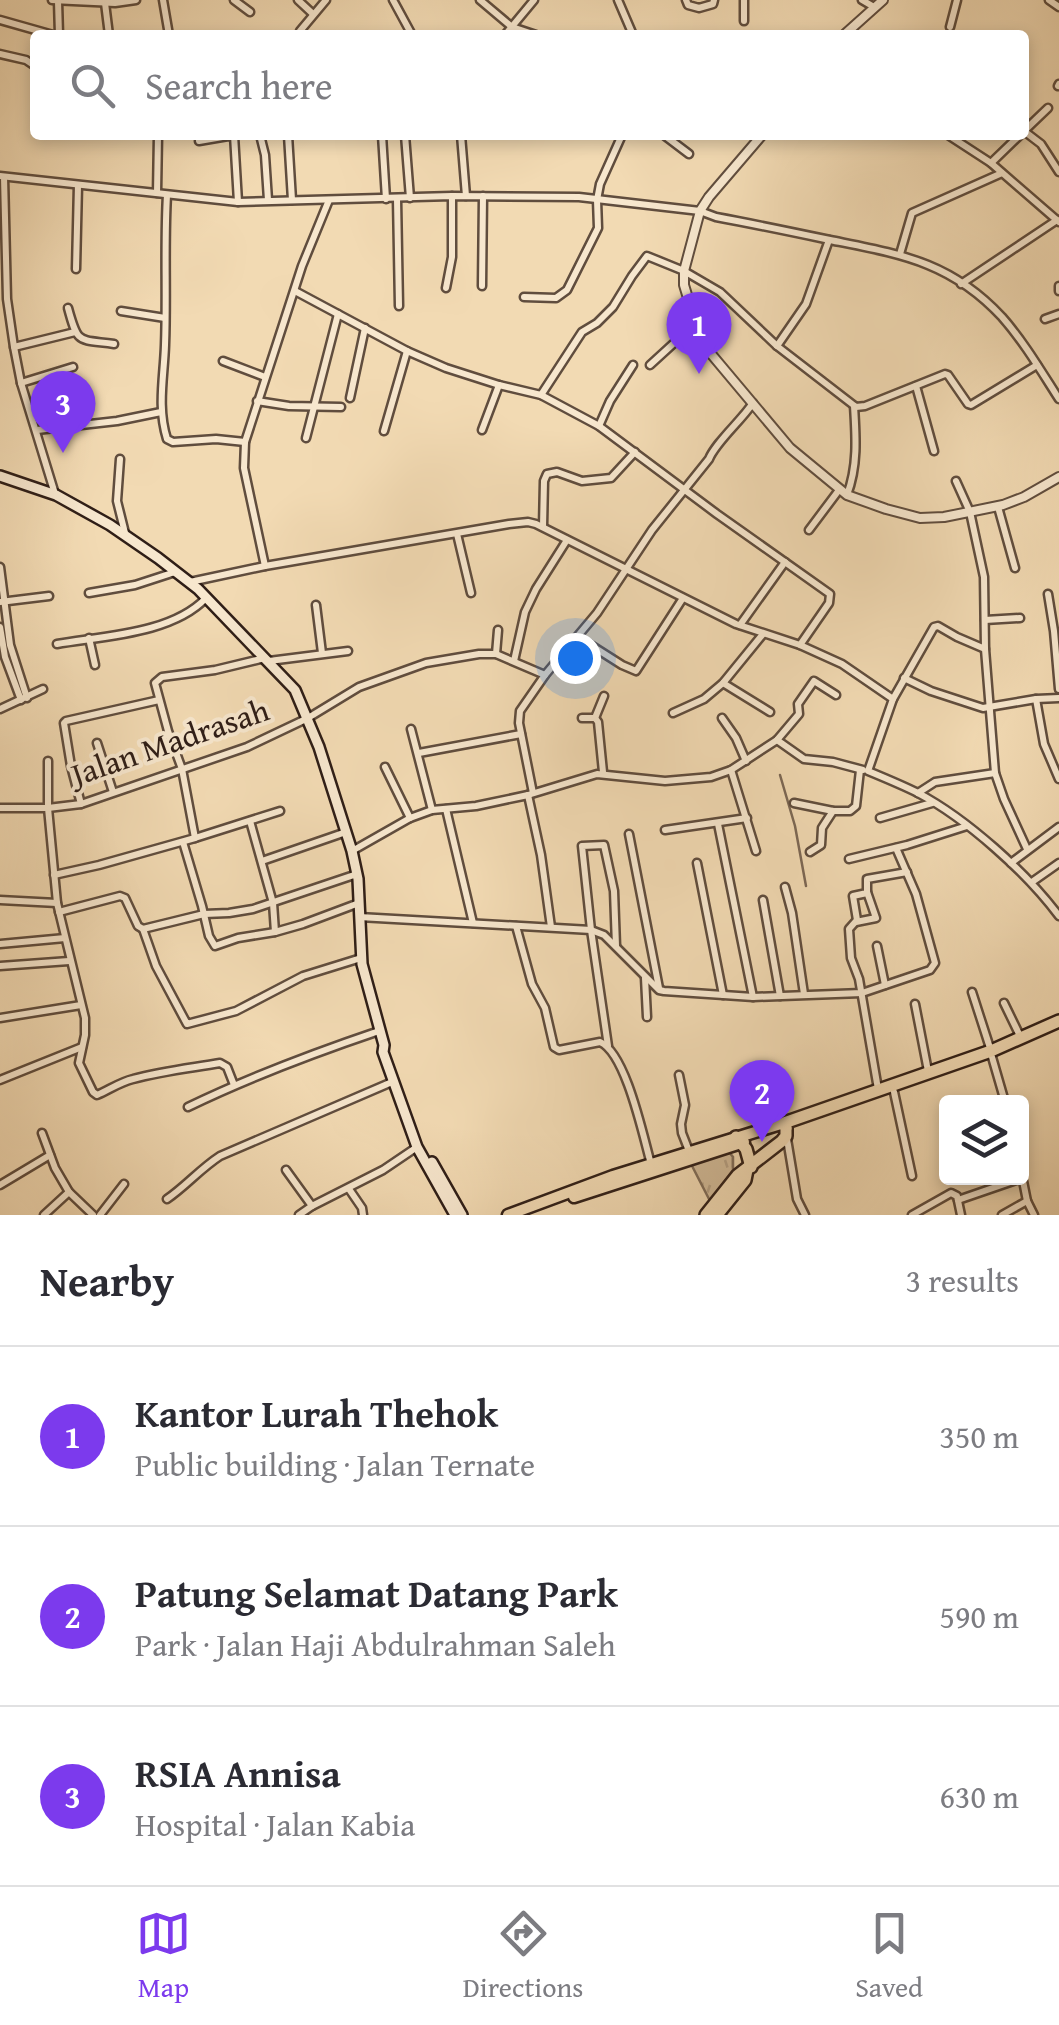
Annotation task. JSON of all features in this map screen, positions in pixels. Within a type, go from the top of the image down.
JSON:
[{"type":"highway","points":[[706,1215],[738,1175],[778,1146],[785,1129],[878,1090],[992,1054],[1059,1020]]},
{"type":"highway","points":[[785,1129],[1059,1028]]},
{"type":"highway","points":[[718,1215],[745,1180],[749,1168],[748,1154],[739,1140]]},
{"type":"main road","points":[[0,476],[56,495],[125,535],[176,571],[295,690],[352,851],[360,903],[362,958],[379,1031],[389,1050],[408,1114],[459,1215]]},
{"type":"main road","points":[[384,1045],[392,1082],[417,1147],[459,1215]]},
{"type":"main road","points":[[508,1215],[690,1151],[785,1129]]},
{"type":"main road","points":[[527,1215],[739,1140]]},
{"type":"street","points":[[56,30],[56,0],[136,0]]},
{"type":"street","points":[[163,0],[168,30]]},
{"type":"street","points":[[234,0],[250,12]]},
{"type":"street","points":[[298,0],[313,14]]},
{"type":"street","points":[[301,30],[326,0]]},
{"type":"street","points":[[394,0],[409,30]]},
{"type":"street","points":[[480,0],[521,30]]},
{"type":"street","points":[[510,30],[534,0]]},
{"type":"street","points":[[618,0],[632,30]]},
{"type":"street","points":[[686,0],[699,8],[713,4],[714,0]]},
{"type":"street","points":[[744,0],[744,21]]},
{"type":"street","points":[[862,0],[874,7]]},
{"type":"street","points":[[849,30],[883,0]]},
{"type":"street","points":[[950,27],[957,0]]},
{"type":"street","points":[[1050,0],[1059,7]]},
{"type":"street","points":[[105,2],[108,30]]},
{"type":"street","points":[[0,20],[37,30]]},
{"type":"street","points":[[0,54],[30,63]]},
{"type":"street","points":[[1029,126],[1048,108]]},
{"type":"street","points":[[1029,135],[1041,144],[1059,172]]},
{"type":"street","points":[[156,193],[158,140]]},
{"type":"street","points":[[200,141],[206,140]]},
{"type":"street","points":[[234,140],[238,202]]},
{"type":"street","points":[[261,140],[268,200]]},
{"type":"street","points":[[289,140],[292,200]]},
{"type":"street","points":[[382,140],[386,199]]},
{"type":"street","points":[[405,140],[410,198]]},
{"type":"street","points":[[461,140],[466,196]]},
{"type":"street","points":[[524,297],[556,298],[567,290],[598,228],[596,200],[620,140]]},
{"type":"street","points":[[671,140],[689,154]]},
{"type":"street","points":[[756,140],[700,212],[684,272],[687,297],[712,355],[790,448],[843,493],[920,518],[998,506],[1058,478]]},
{"type":"street","points":[[956,140],[990,163],[1058,220],[961,284]]},
{"type":"street","points":[[990,163],[1015,140]]},
{"type":"street","points":[[900,254],[912,213],[1002,173]]},
{"type":"street","points":[[56,495],[21,384],[3,299],[2,176],[238,202],[579,197],[700,212],[900,254],[934,266],[999,314],[1059,398]]},
{"type":"street","points":[[76,269],[78,184]]},
{"type":"street","points":[[167,195],[160,412],[165,432],[169,441],[245,442]]},
{"type":"street","points":[[446,288],[452,258],[452,196]]},
{"type":"street","points":[[482,286],[483,196]]},
{"type":"street","points":[[397,199],[398,306]]},
{"type":"street","points":[[265,566],[244,468],[245,442],[302,266],[329,200]]},
{"type":"street","points":[[777,346],[806,304],[829,240]]},
{"type":"street","points":[[541,395],[582,332],[613,307],[644,258],[650,256],[720,292],[777,346],[854,406],[865,406],[947,374],[971,404],[1038,365]]},
{"type":"street","points":[[294,291],[407,351],[446,368],[541,395],[599,426],[831,597],[800,645]]},
{"type":"street","points":[[68,308],[74,332],[82,340],[114,344]]},
{"type":"street","points":[[121,312],[165,318]]},
{"type":"street","points":[[306,438],[338,314]]},
{"type":"street","points":[[1045,319],[1059,314]]},
{"type":"street","points":[[650,365],[697,322]]},
{"type":"street","points":[[350,398],[364,328]]},
{"type":"street","points":[[14,347],[74,332]]},
{"type":"street","points":[[384,431],[407,351]]},
{"type":"street","points":[[223,362],[266,376]]},
{"type":"street","points":[[599,426],[613,395],[634,365]]},
{"type":"street","points":[[21,384],[73,367]]},
{"type":"street","points":[[482,430],[499,385]]},
{"type":"street","points":[[916,386],[934,451]]},
{"type":"street","points":[[257,401],[341,406]]},
{"type":"street","points":[[551,927],[520,711],[684,489],[753,403]]},
{"type":"street","points":[[809,530],[843,493],[854,470],[854,406]]},
{"type":"street","points":[[37,430],[160,412]]},
{"type":"street","points":[[543,528],[547,474],[557,472],[582,481],[611,478],[635,452]]},
{"type":"street","points":[[120,459],[116,492],[125,535]]},
{"type":"street","points":[[956,481],[970,512],[984,577],[994,773],[1028,848]]},
{"type":"street","points":[[998,506],[1016,568]]},
{"type":"street","points":[[190,582],[528,522],[740,626],[800,645],[852,670],[893,699]]},
{"type":"street","points":[[457,534],[471,593]]},
{"type":"street","points":[[514,661],[530,602],[567,539]]},
{"type":"street","points":[[740,626],[785,562]]},
{"type":"street","points":[[0,570],[6,657]]},
{"type":"street","points":[[89,593],[135,585],[176,571]]},
{"type":"street","points":[[1048,594],[1059,690]]},
{"type":"street","points":[[2,601],[49,596]]},
{"type":"street","points":[[57,644],[152,627],[190,613],[206,598]]},
{"type":"street","points":[[578,637],[636,670],[683,598]]},
{"type":"street","points":[[316,605],[322,654]]},
{"type":"street","points":[[985,620],[1020,618]]},
{"type":"street","points":[[794,802],[832,811],[850,811],[856,806],[864,770],[893,699],[936,626],[985,649]]},
{"type":"street","points":[[0,627],[6,657],[24,699]]},
{"type":"street","points":[[498,630],[496,654],[546,675]]},
{"type":"street","points":[[672,713],[704,699],[723,684],[763,634]]},
{"type":"street","points":[[89,638],[95,666]]},
{"type":"street","points":[[196,838],[182,769],[155,682],[266,660],[348,651]]},
{"type":"street","name":"Jalan Madrasah","points":[[0,808],[81,804],[247,747],[308,718],[359,687],[392,674],[426,663],[496,654]]},
{"type":"street","points":[[904,678],[931,692],[989,708],[1059,698]]},
{"type":"street","points":[[352,851],[432,810],[476,806],[530,794],[603,772],[665,781],[712,777],[777,740],[799,714],[798,704],[814,681],[836,695]]},
{"type":"street","points":[[723,684],[770,712]]},
{"type":"street","points":[[0,710],[44,690]]},
{"type":"street","points":[[595,718],[604,696]]},
{"type":"street","points":[[704,699],[712,710]]},
{"type":"street","points":[[1036,699],[1044,744],[1059,778]]},
{"type":"street","points":[[81,804],[68,750],[66,720],[160,700]]},
{"type":"street","points":[[582,718],[595,718]]},
{"type":"street","points":[[595,718],[600,727],[603,772]]},
{"type":"street","points":[[722,718],[746,760]]},
{"type":"street","points":[[412,729],[432,810]]},
{"type":"street","points":[[419,753],[521,734]]},
{"type":"street","points":[[777,740],[804,759],[864,770],[918,793],[967,826],[1032,882],[1059,916]]},
{"type":"street","points":[[97,743],[113,792]]},
{"type":"street","points":[[48,761],[48,808],[58,908],[81,1006],[85,1035],[80,1063],[94,1092],[133,1079],[220,1063],[234,1085]]},
{"type":"street","points":[[385,767],[410,818]]},
{"type":"street","points":[[730,770],[756,851]]},
{"type":"street","points":[[918,793],[935,782],[994,773]]},
{"type":"street","points":[[880,818],[934,803]]},
{"type":"street","points":[[446,808],[474,924]]},
{"type":"street","points":[[54,874],[183,842],[280,810]]},
{"type":"street","points":[[810,852],[821,845],[822,828],[832,811]]},
{"type":"street","points":[[666,830],[747,818]]},
{"type":"street","points":[[250,821],[273,903],[275,932]]},
{"type":"street","points":[[718,824],[753,997]]},
{"type":"street","points":[[849,859],[967,826]]},
{"type":"street","points":[[1010,863],[1059,827]]},
{"type":"street","points":[[262,862],[346,832]]},
{"type":"street","points":[[629,834],[659,990]]},
{"type":"street","points":[[183,842],[215,946],[275,932],[360,903]]},
{"type":"street","points":[[608,1046],[582,846],[604,845],[614,891],[616,947]]},
{"type":"street","points":[[359,917],[591,930],[604,935],[659,990],[753,997],[862,993],[930,970],[935,963],[916,894],[896,848]]},
{"type":"street","points":[[697,862],[722,995]]},
{"type":"street","points":[[1032,882],[1059,864]]},
{"type":"street","points":[[878,1090],[862,993],[851,958],[849,929],[856,922],[876,918],[867,879],[907,872]]},
{"type":"street","points":[[143,929],[273,903],[357,874]]},
{"type":"street","points":[[785,887],[804,994]]},
{"type":"street","points":[[856,922],[853,895],[867,892]]},
{"type":"street","points":[[0,900],[58,908],[126,898],[187,1024],[236,1011],[303,976],[362,958]]},
{"type":"street","points":[[763,900],[780,996]]},
{"type":"street","points":[[516,926],[532,984],[546,1008],[556,1050],[600,1042],[615,1054],[629,1086],[652,1164]]},
{"type":"street","points":[[0,944],[65,938]]},
{"type":"street","points":[[877,946],[886,985]]},
{"type":"street","points":[[0,966],[70,961]]},
{"type":"street","points":[[645,976],[646,1017]]},
{"type":"street","points":[[972,992],[1004,1095]]},
{"type":"street","points":[[1004,1003],[1022,1039]]},
{"type":"street","points":[[915,1004],[929,1072]]},
{"type":"street","points":[[0,1018],[81,1006]]},
{"type":"street","points":[[188,1108],[234,1085],[379,1031]]},
{"type":"street","points":[[0,1080],[82,1047]]},
{"type":"street","points":[[679,1075],[685,1105],[682,1133],[690,1151]]},
{"type":"street","points":[[167,1199],[220,1156],[392,1082]]},
{"type":"street","points":[[894,1092],[912,1176]]},
{"type":"street","points":[[785,1129],[797,1200],[806,1215]]},
{"type":"street","points":[[42,1133],[69,1192],[97,1215],[124,1184]]},
{"type":"street","points":[[299,1215],[417,1147]]},
{"type":"street","points":[[0,1185],[50,1155]]},
{"type":"street","points":[[286,1170],[312,1206]]},
{"type":"street","points":[[958,1200],[1000,1185]]},
{"type":"street","points":[[1023,1185],[1034,1215]]},
{"type":"street","points":[[349,1189],[362,1208],[362,1215]]},
{"type":"street","points":[[44,1215],[69,1192]]},
{"type":"street","points":[[912,1215],[949,1194],[956,1194],[961,1215]]},
{"type":"street","points":[[1002,1215],[1026,1201]]},
{"type":"green space","points":[[729,1152],[733,1170],[710,1201],[689,1160]]},
{"type":"waterway","points":[[780,775],[806,886]]},
{"type":"place","name":"Kantor Lurah Thehok","points":[[699,374]]},
{"type":"place","name":"RSIA Annisa","points":[[63,453]]},
{"type":"place","name":"Patung Selamat Datang Park","points":[[762,1142]]}]
